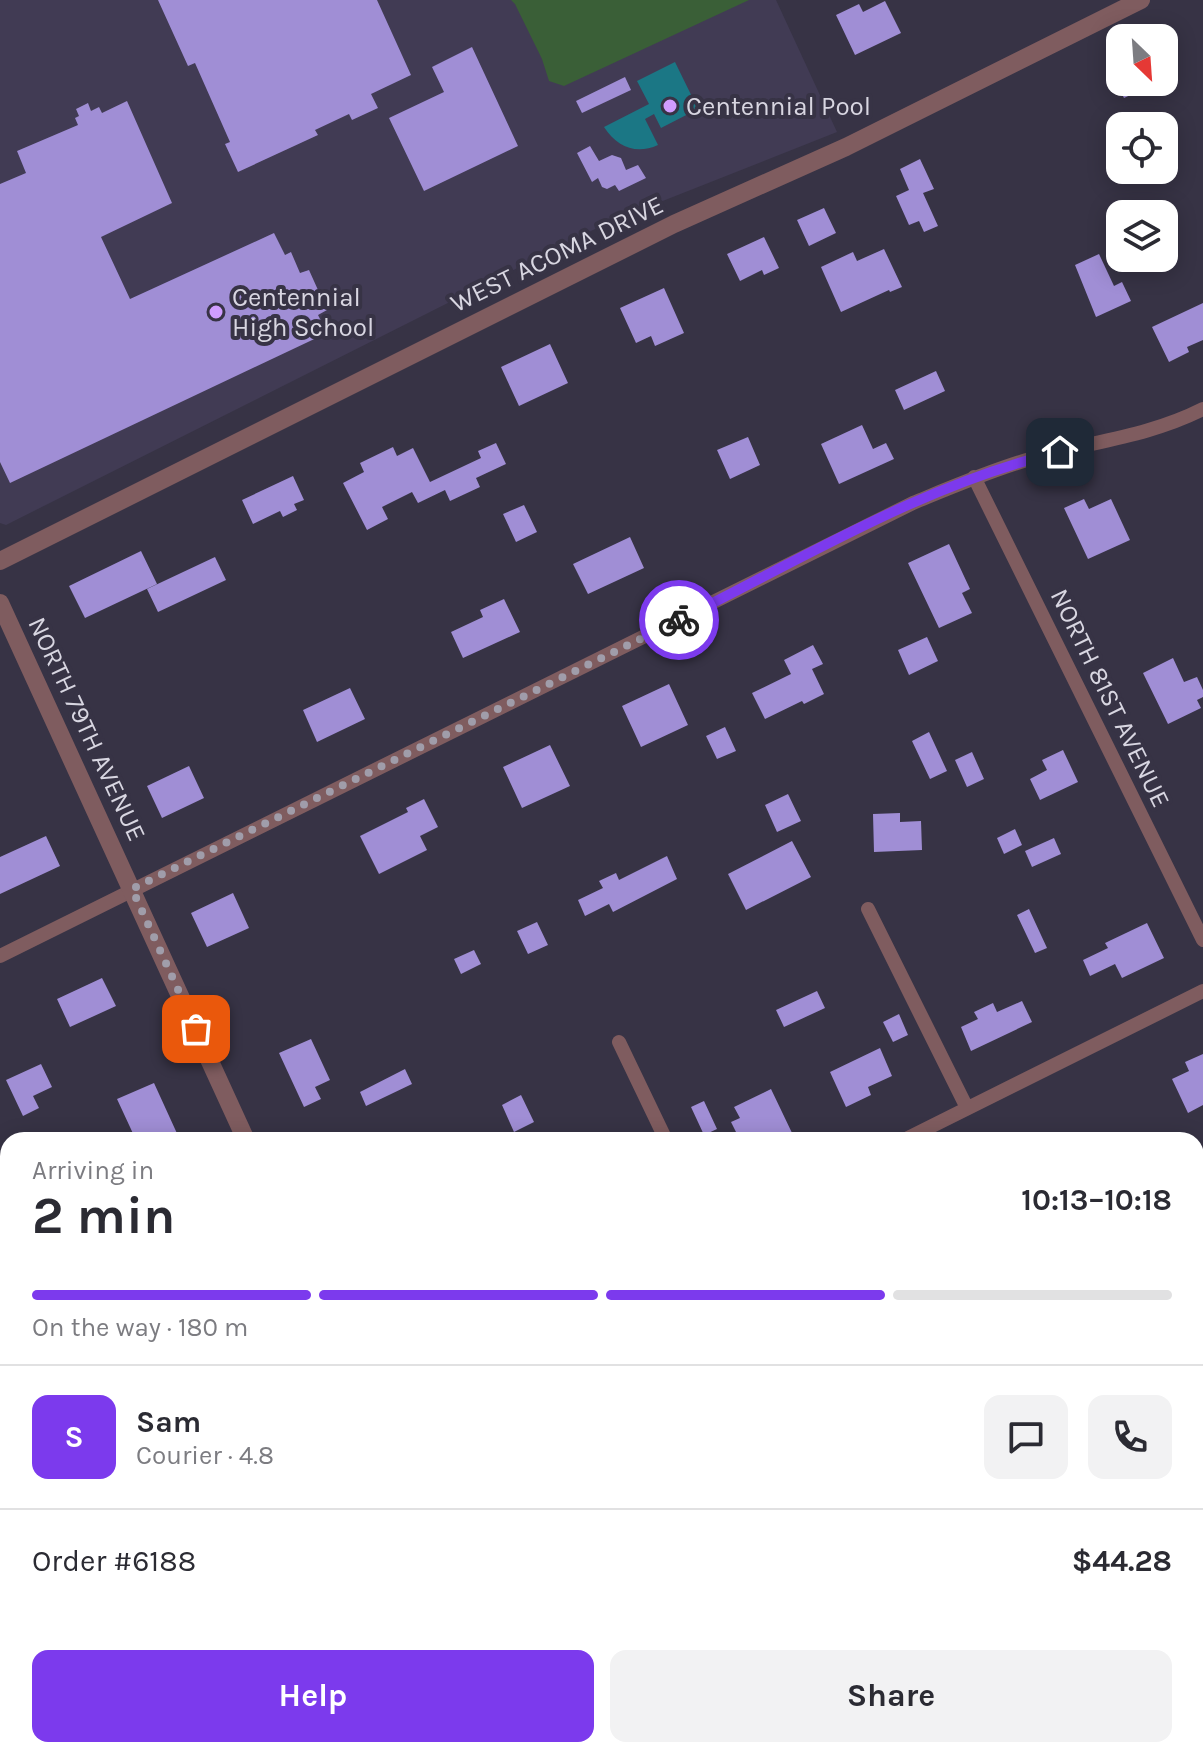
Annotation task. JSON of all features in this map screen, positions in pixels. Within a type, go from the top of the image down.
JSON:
[{"type":"street","name":"WEST ACOMA DRIVE","points":[[0,561],[674,224],[846,147],[1141,0]]},
{"type":"street","points":[[0,956],[913,503],[974,477],[1032,458],[1142,433],[1203,409]]},
{"type":"street","name":"NORTH 81ST AVENUE","points":[[974,477],[1203,940]]},
{"type":"street","name":"NORTH 79TH AVENUE","points":[[0,603],[242,1132]]},
{"type":"street","points":[[868,909],[967,1108]]},
{"type":"street","points":[[920,1132],[1203,991]]},
{"type":"street","points":[[619,1042],[662,1132]]},
{"type":"shaded area","name":"Centennial High School","points":[[0,0],[776,0],[837,132],[607,223],[6,525],[0,523]]},
{"type":"green space","points":[[511,0],[749,0],[564,86],[549,81],[542,59]]},
{"type":"water","name":"Centennial Pool","points":[[675,62],[698,109],[661,128],[654,114],[645,119],[658,145],[650,148],[635,149],[615,140],[604,127],[649,104],[637,81]]},
{"type":"building","points":[[158,0],[377,0],[411,75],[371,94],[378,108],[352,120],[349,114],[315,130],[318,135],[238,172],[225,144],[230,142],[195,63],[188,66]]},
{"type":"building","points":[[885,1],[901,33],[855,55],[836,15],[859,4],[863,12]]},
{"type":"building","points":[[472,47],[518,146],[424,191],[389,118],[444,92],[432,67]]},
{"type":"building","points":[[625,77],[631,90],[582,113],[576,101]]},
{"type":"building","points":[[127,101],[172,203],[101,237],[130,299],[274,233],[285,255],[291,252],[300,273],[309,270],[327,310],[318,315],[327,333],[10,483],[0,462],[0,184],[26,173],[17,151],[78,125],[76,109],[88,103],[91,111],[99,107],[102,113]]},
{"type":"building","points":[[590,146],[599,161],[612,155],[621,158],[626,170],[638,165],[646,178],[619,191],[615,185],[607,189],[602,187],[598,178],[592,182],[577,153]]},
{"type":"building","points":[[920,159],[934,189],[923,193],[938,226],[924,232],[919,221],[909,225],[896,196],[909,190],[900,169]]},
{"type":"building","points":[[824,208],[836,233],[809,246],[797,220]]},
{"type":"building","points":[[764,237],[779,268],[764,275],[762,270],[740,281],[727,254]]},
{"type":"building","points":[[884,249],[902,287],[841,312],[821,267],[853,252],[857,261]]},
{"type":"building","points":[[1099,254],[1114,286],[1122,282],[1131,301],[1096,317],[1075,265]]},
{"type":"building","points":[[664,288],[684,333],[655,346],[651,336],[636,343],[620,308]]},
{"type":"building","points":[[1203,303],[1203,340],[1187,347],[1189,352],[1169,362],[1152,327]]},
{"type":"building","points":[[550,344],[568,383],[519,406],[501,367]]},
{"type":"building","points":[[936,371],[945,391],[904,410],[895,390]]},
{"type":"building","points":[[862,425],[873,449],[886,443],[894,459],[839,484],[821,444]]},
{"type":"building","points":[[748,437],[760,465],[730,479],[717,450]]},
{"type":"building","points":[[496,443],[506,464],[476,478],[480,487],[450,501],[445,490],[418,503],[412,492],[382,507],[388,519],[367,530],[343,483],[364,472],[360,463],[393,447],[397,456],[413,448],[430,482],[481,458],[478,451]]},
{"type":"building","points":[[293,476],[304,500],[294,504],[297,510],[283,517],[280,511],[253,524],[242,500]]},
{"type":"building","points":[[1084,499],[1089,509],[1111,499],[1130,540],[1088,559],[1064,508]]},
{"type":"building","points":[[524,505],[537,532],[516,542],[503,514]]},
{"type":"building","points":[[630,537],[644,568],[588,594],[573,564]]},
{"type":"building","points":[[949,544],[970,589],[962,593],[972,613],[939,628],[908,563]]},
{"type":"building","points":[[141,551],[157,584],[85,618],[69,586]]},
{"type":"building","points":[[215,557],[226,580],[158,612],[147,589]]},
{"type":"building","points":[[504,599],[520,632],[463,658],[451,632],[483,617],[480,610]]},
{"type":"building","points":[[927,637],[938,661],[909,675],[898,650]]},
{"type":"building","points":[[813,645],[823,664],[812,669],[824,694],[765,719],[752,693],[791,674],[784,660]]},
{"type":"building","points":[[1173,658],[1184,682],[1197,677],[1203,697],[1197,700],[1201,708],[1168,724],[1143,673]]},
{"type":"building","points":[[669,684],[688,725],[641,747],[622,706]]},
{"type":"building","points":[[350,688],[365,719],[317,742],[303,710]]},
{"type":"building","points":[[725,727],[736,751],[717,759],[706,736]]},
{"type":"building","points":[[929,732],[947,771],[930,779],[912,741]]},
{"type":"building","points":[[550,745],[570,786],[522,808],[503,767]]},
{"type":"building","points":[[1063,750],[1078,782],[1040,800],[1030,779],[1047,770],[1042,760]]},
{"type":"building","points":[[972,752],[984,779],[967,787],[955,760]]},
{"type":"building","points":[[189,766],[204,798],[162,818],[147,786]]},
{"type":"building","points":[[788,794],[801,821],[777,832],[765,805]]},
{"type":"building","points":[[424,799],[438,827],[420,836],[427,850],[379,874],[360,836],[408,812],[406,808]]},
{"type":"building","points":[[900,813],[900,822],[921,821],[922,850],[874,852],[873,814]]},
{"type":"building","points":[[1015,829],[1022,845],[1004,854],[997,838]]},
{"type":"building","points":[[46,836],[60,866],[0,894],[0,857]]},
{"type":"building","points":[[1054,838],[1061,854],[1032,867],[1025,851]]},
{"type":"building","points":[[792,841],[811,877],[746,910],[728,874]]},
{"type":"building","points":[[667,856],[677,879],[613,912],[609,904],[585,916],[578,900],[603,888],[599,881],[616,873],[619,880]]},
{"type":"building","points":[[233,893],[249,928],[207,947],[191,913]]},
{"type":"building","points":[[1029,909],[1047,948],[1035,953],[1017,915]]},
{"type":"building","points":[[537,922],[548,945],[528,954],[517,931]]},
{"type":"building","points":[[1147,923],[1164,958],[1122,978],[1115,964],[1090,976],[1083,960],[1108,948],[1105,943]]},
{"type":"building","points":[[474,950],[481,964],[461,974],[454,959]]},
{"type":"building","points":[[102,978],[116,1006],[70,1027],[57,999]]},
{"type":"building","points":[[817,991],[825,1008],[784,1027],[776,1010]]},
{"type":"building","points":[[1022,1001],[1032,1022],[971,1051],[961,1027],[978,1019],[974,1012],[993,1003],[997,1012]]},
{"type":"building","points":[[899,1014],[908,1035],[893,1042],[883,1022]]},
{"type":"building","points":[[311,1039],[330,1080],[315,1087],[321,1099],[304,1107],[279,1053]]},
{"type":"building","points":[[880,1048],[892,1076],[868,1087],[871,1095],[846,1107],[830,1072]]},
{"type":"building","points":[[1203,1054],[1203,1105],[1188,1113],[1172,1079],[1189,1071],[1185,1062]]},
{"type":"building","points":[[41,1064],[52,1087],[33,1096],[39,1108],[23,1116],[6,1080]]},
{"type":"building","points":[[405,1069],[412,1084],[366,1106],[360,1092]]},
{"type":"building","points":[[154,1083],[176,1132],[132,1132],[117,1099]]},
{"type":"building","points":[[771,1089],[792,1132],[736,1132],[731,1122],[740,1118],[734,1107]]},
{"type":"building","points":[[521,1095],[534,1122],[514,1132],[502,1105]]},
{"type":"building","points":[[704,1101],[717,1129],[703,1132],[691,1107]]},
{"type":"way so far","points":[[196,1029],[132,889],[679,620]]},
{"type":"place","name":"Centennial Pool","points":[[670,106]]},
{"type":"place","name":"Centennial High School","points":[[216,312]]},
{"type":"route","points":[[679,620],[913,503],[974,477],[1060,452]]}]
